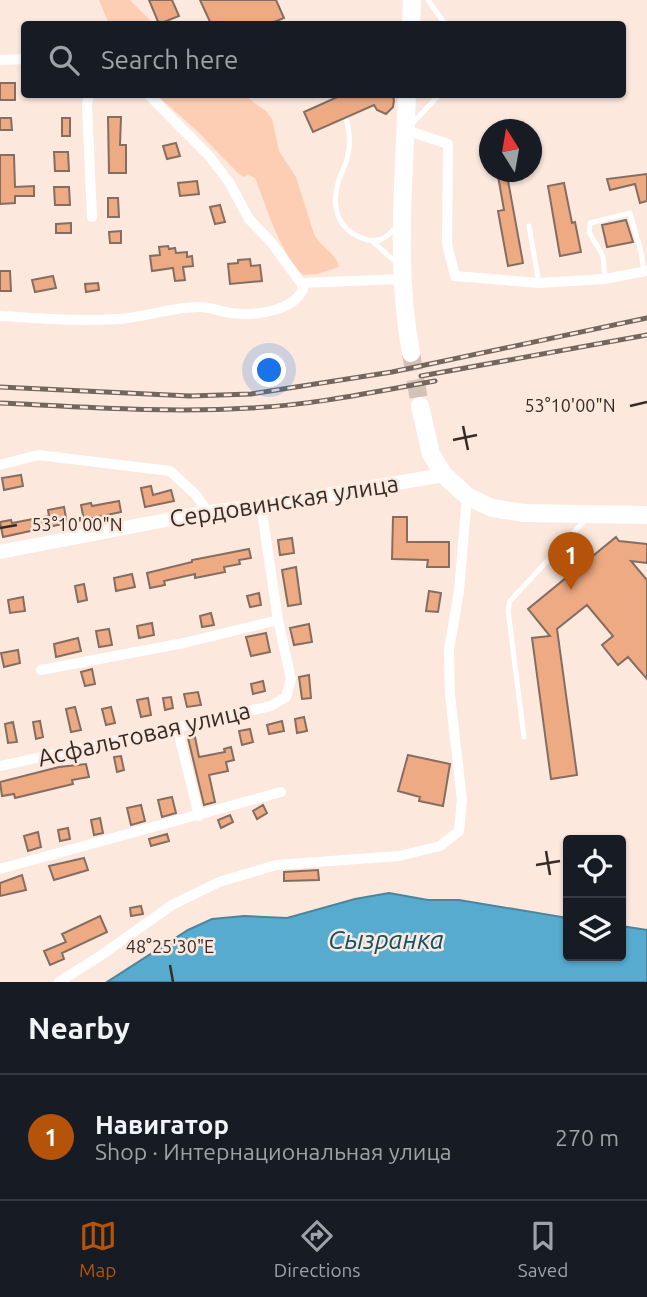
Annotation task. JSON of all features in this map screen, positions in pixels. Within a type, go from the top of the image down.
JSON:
[{"type":"main road","points":[[411,21],[412,0]]},
{"type":"main road","points":[[407,98],[402,273],[411,353]]},
{"type":"main road","points":[[421,406],[431,454],[443,475],[467,496],[492,508],[524,513],[647,515]]},
{"type":"street","points":[[0,60],[21,60]]},
{"type":"street","points":[[88,98],[92,217]]},
{"type":"street","points":[[0,316],[64,320],[120,319],[200,306],[234,313],[265,312],[300,297],[302,283],[271,242],[249,219],[229,183],[209,156],[152,98]]},
{"type":"street","points":[[406,130],[447,144],[447,244],[455,276],[540,283],[605,279],[645,271]]},
{"type":"street","points":[[302,283],[402,273]]},
{"type":"street","points":[[0,465],[38,455],[170,471],[195,494],[208,512]]},
{"type":"street","name":"Сердовинская улица","points":[[0,552],[208,512],[261,506],[443,475]]},
{"type":"street","points":[[59,982],[172,905],[219,882],[276,865],[399,856],[440,846],[459,831],[463,800],[450,695],[449,650],[459,591],[467,496]]},
{"type":"street","points":[[41,670],[184,643],[278,620],[261,506]]},
{"type":"street","name":"Асфальтовая улица","points":[[0,766],[271,706],[286,696],[291,678],[278,620]]},
{"type":"street","points":[[177,727],[199,816]]},
{"type":"street","points":[[0,869],[281,792]]},
{"type":"lane","points":[[428,0],[444,21]]},
{"type":"lane","points":[[406,130],[436,98]]},
{"type":"lane","points":[[347,121],[350,134],[349,151],[335,196],[336,215],[344,227],[357,236],[372,241],[402,273]]},
{"type":"lane","points":[[605,279],[604,256],[589,233],[590,223],[630,213],[645,271]]},
{"type":"lane","points":[[372,241],[387,238],[402,220]]},
{"type":"lane","points":[[529,226],[540,283]]},
{"type":"lane","points":[[524,737],[510,601],[591,514]]},
{"type":"shaded area","points":[[99,0],[130,0],[151,21],[108,21]]},
{"type":"shaded area","points":[[160,98],[248,98],[267,112],[272,119],[279,151],[296,177],[314,234],[335,257],[339,267],[303,275],[280,242],[255,178],[248,175],[243,177],[238,173]]},
{"type":"water","name":"Сызранка","points":[[389,893],[428,900],[459,900],[563,917],[563,961],[626,961],[626,927],[647,930],[647,982],[107,982],[188,930],[212,919],[244,916],[287,918],[355,899]]},
{"type":"building","points":[[149,0],[172,0],[179,16],[158,21]]},
{"type":"building","points":[[200,0],[276,0],[284,18],[276,21],[210,21]]},
{"type":"building","points":[[0,83],[15,83],[15,100],[0,100]]},
{"type":"building","points":[[335,98],[394,100],[393,107],[386,114],[377,110],[374,105],[313,132],[304,112]]},
{"type":"building","points":[[108,117],[121,117],[120,145],[126,145],[126,173],[109,173]]},
{"type":"building","points":[[0,118],[11,118],[12,130],[0,130]]},
{"type":"building","points":[[62,118],[70,118],[70,136],[62,136]]},
{"type":"building","points":[[176,143],[180,156],[167,159],[163,146]]},
{"type":"building","points":[[54,152],[68,152],[69,171],[55,171]]},
{"type":"building","points":[[0,155],[14,155],[15,187],[34,186],[34,196],[15,196],[15,203],[0,204]]},
{"type":"building","points":[[647,174],[647,201],[640,203],[635,184],[610,190],[607,179]]},
{"type":"building","points":[[197,181],[199,194],[180,196],[178,183]]},
{"type":"building","points":[[499,182],[508,182],[523,263],[508,266],[498,211],[504,210]]},
{"type":"building","points":[[564,183],[581,252],[560,256],[548,186]]},
{"type":"building","points":[[54,187],[69,187],[70,205],[55,205]]},
{"type":"building","points":[[108,198],[118,198],[119,217],[108,217]]},
{"type":"building","points":[[220,205],[225,222],[215,224],[210,207]]},
{"type":"building","points":[[626,220],[633,242],[607,247],[602,225]]},
{"type":"building","points":[[71,223],[71,233],[56,233],[56,224]]},
{"type":"building","points":[[121,231],[121,243],[110,243],[109,232]]},
{"type":"building","points":[[168,246],[169,249],[175,248],[176,253],[187,252],[187,257],[192,256],[193,266],[183,267],[185,280],[175,281],[173,268],[152,271],[150,256],[160,255],[159,247]]},
{"type":"building","points":[[250,259],[251,266],[260,265],[262,281],[230,284],[228,264]]},
{"type":"building","points":[[0,271],[10,271],[11,291],[0,291]]},
{"type":"building","points":[[53,276],[56,288],[35,292],[32,280]]},
{"type":"building","points":[[98,283],[99,290],[86,292],[85,284]]},
{"type":"building","points":[[21,475],[23,486],[4,490],[2,478]]},
{"type":"building","points":[[151,486],[153,495],[171,490],[174,501],[145,507],[141,488]]},
{"type":"building","points":[[119,501],[121,512],[84,520],[81,505],[91,503],[92,506]]},
{"type":"building","points":[[64,507],[67,523],[3,537],[0,522],[11,520],[12,523],[49,516],[48,510]]},
{"type":"building","points":[[393,517],[407,517],[407,542],[449,542],[449,567],[427,567],[428,560],[392,559]]},
{"type":"building","points":[[616,537],[619,541],[647,544],[647,563],[631,561],[647,580],[647,679],[628,657],[618,665],[602,645],[613,636],[587,605],[557,629],[577,775],[551,779],[532,638],[550,636],[528,609]]},
{"type":"building","points":[[292,538],[294,553],[280,555],[278,540]]},
{"type":"building","points":[[249,549],[251,558],[239,560],[240,564],[224,567],[225,572],[195,578],[195,574],[164,581],[165,585],[150,588],[147,573],[192,560]]},
{"type":"building","points":[[296,567],[301,604],[288,606],[282,570]]},
{"type":"building","points":[[132,574],[135,587],[116,591],[114,578]]},
{"type":"building","points":[[84,584],[87,600],[78,602],[75,586]]},
{"type":"building","points":[[429,591],[441,593],[438,612],[426,611]]},
{"type":"building","points":[[259,593],[261,605],[250,607],[247,596]]},
{"type":"building","points":[[23,597],[25,611],[10,613],[8,600]]},
{"type":"building","points":[[211,613],[214,625],[202,627],[200,616]]},
{"type":"building","points":[[152,623],[154,635],[139,638],[137,626]]},
{"type":"building","points":[[309,624],[312,642],[294,645],[290,628]]},
{"type":"building","points":[[109,629],[112,645],[99,647],[96,631]]},
{"type":"building","points":[[266,633],[270,652],[251,656],[246,637]]},
{"type":"building","points":[[78,638],[81,651],[56,657],[54,644]]},
{"type":"building","points":[[18,650],[20,663],[4,667],[1,653]]},
{"type":"building","points":[[92,669],[95,684],[85,686],[81,672]]},
{"type":"building","points":[[309,675],[311,698],[302,699],[299,677]]},
{"type":"building","points":[[263,681],[265,691],[253,694],[251,684]]},
{"type":"building","points":[[198,692],[201,705],[187,707],[184,694]]},
{"type":"building","points":[[171,697],[173,708],[165,710],[163,698]]},
{"type":"building","points":[[148,698],[151,715],[141,717],[137,700]]},
{"type":"building","points":[[75,707],[81,730],[71,732],[66,709]]},
{"type":"building","points":[[111,707],[115,723],[106,725],[102,709]]},
{"type":"building","points":[[304,717],[307,731],[297,733],[295,719]]},
{"type":"building","points":[[40,721],[43,737],[36,739],[33,722]]},
{"type":"building","points":[[282,721],[284,731],[269,734],[267,725]]},
{"type":"building","points":[[13,722],[17,742],[8,743],[5,724]]},
{"type":"building","points":[[250,729],[253,742],[242,745],[239,731]]},
{"type":"building","points":[[195,737],[199,757],[225,752],[224,749],[231,747],[234,760],[226,762],[228,771],[209,775],[215,802],[204,805],[188,738]]},
{"type":"building","points":[[408,755],[450,764],[443,806],[419,801],[420,797],[398,791]]},
{"type":"building","points":[[121,756],[124,770],[117,772],[114,757]]},
{"type":"building","points":[[86,764],[89,777],[72,780],[73,784],[15,798],[14,794],[2,796],[0,782],[59,767]]},
{"type":"building","points":[[172,797],[176,813],[162,817],[158,800]]},
{"type":"building","points":[[141,805],[145,821],[131,825],[127,808]]},
{"type":"building","points":[[263,805],[267,813],[257,819],[253,811]]},
{"type":"building","points":[[230,815],[233,822],[221,828],[218,820]]},
{"type":"building","points":[[100,818],[103,833],[94,835],[91,820]]},
{"type":"building","points":[[68,828],[70,839],[60,841],[58,830]]},
{"type":"building","points":[[38,832],[41,847],[28,851],[24,836]]},
{"type":"building","points":[[167,834],[169,841],[151,846],[149,839]]},
{"type":"building","points":[[84,858],[88,870],[54,880],[49,866]]},
{"type":"building","points":[[318,870],[319,880],[284,881],[284,872]]},
{"type":"building","points":[[22,875],[26,890],[0,896],[0,883]]},
{"type":"building","points":[[141,906],[143,914],[131,916],[130,908]]},
{"type":"building","points":[[100,916],[107,932],[62,953],[64,959],[50,965],[44,951],[66,942],[62,934]]},
{"type":"tunnel","points":[[411,353],[420,406]]},
{"type":"railway","points":[[0,387],[190,396],[251,394],[392,372],[647,318]]},
{"type":"railway","points":[[421,376],[647,335]]},
{"type":"railway","points":[[0,403],[157,410],[251,408],[320,401],[435,381]]},
{"type":"place","name":"Навигатор","points":[[571,590]]}]
